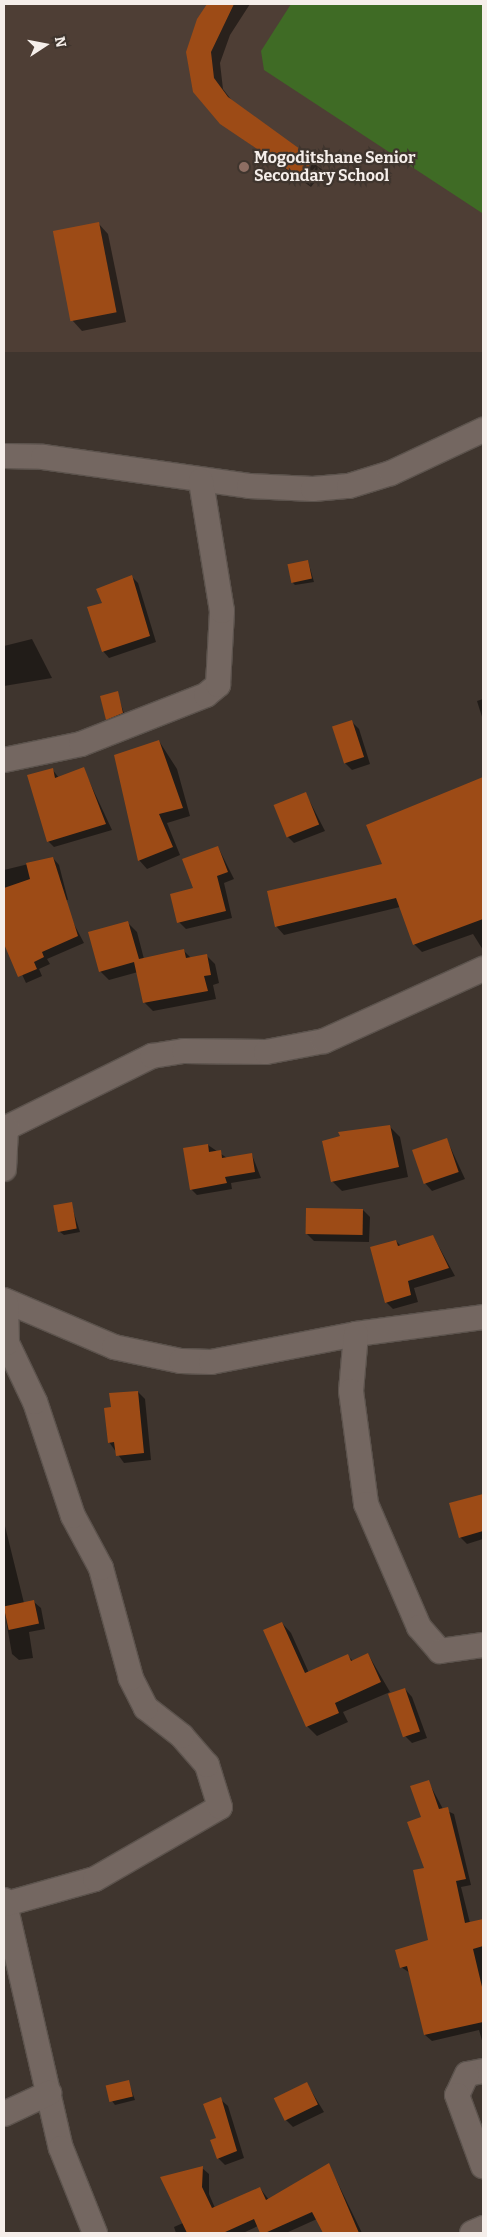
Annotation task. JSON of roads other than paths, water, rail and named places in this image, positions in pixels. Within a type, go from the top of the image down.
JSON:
[{"type":"street","points":[[4,456],[43,457],[201,481],[281,488],[349,486],[390,473],[483,430]]},
{"type":"street","points":[[4,760],[82,744],[206,695],[218,685],[222,611],[201,481]]},
{"type":"street","points":[[4,1169],[5,1128],[152,1056],[184,1051],[266,1052],[324,1041],[483,969]]},
{"type":"street","points":[[95,2233],[71,2181],[5,1902],[95,1879],[220,1807],[207,1765],[182,1736],[146,1708],[131,1678],[101,1568],[73,1516],[35,1402],[7,1343],[5,1301],[114,1347],[181,1362],[211,1362],[356,1334],[483,1317]]},
{"type":"street","points":[[356,1334],[352,1391],[366,1504],[419,1628],[440,1651],[483,1645]]},
{"type":"street","points":[[483,2071],[467,2074],[457,2095],[483,2166]]},
{"type":"street","points":[[4,2114],[49,2093]]},
{"type":"street","points":[[472,2233],[483,2228]]},
{"type":"place","name":"Mogoditshane Senior Secondary School","points":[[244,167]]}]
